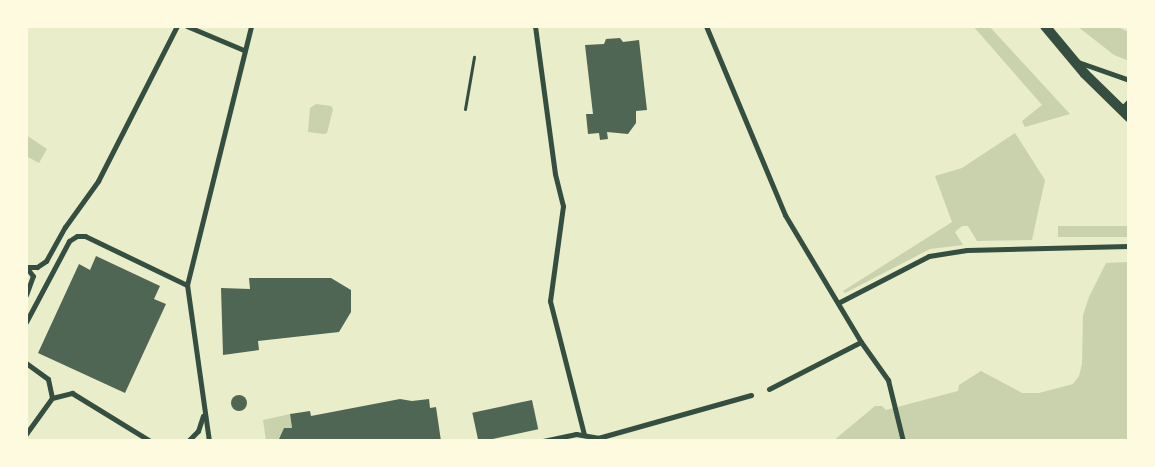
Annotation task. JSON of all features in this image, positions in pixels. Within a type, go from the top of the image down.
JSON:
[{"type":"main road","points":[[1045,26],[1072,60],[1129,117]]},
{"type":"street","points":[[26,267],[37,267],[46,262],[65,227],[98,182],[177,26]]},
{"type":"street","points":[[187,26],[244,50]]},
{"type":"street","points":[[209,441],[203,411],[187,284],[250,26]]},
{"type":"street","points":[[535,26],[555,174],[563,206],[550,300],[584,434]]},
{"type":"street","points":[[706,26],[785,215],[861,342],[888,380],[903,441]]},
{"type":"street","points":[[1072,60],[1129,80]]},
{"type":"street","points":[[1120,110],[1129,101]]},
{"type":"street","points":[[26,322],[69,241],[77,236],[85,236],[187,284]]},
{"type":"street","points":[[838,303],[929,256],[967,250],[1129,246]]},
{"type":"street","points":[[26,267],[33,276],[26,295]]},
{"type":"street","points":[[769,389],[861,342]]},
{"type":"street","points":[[26,363],[48,379],[52,398]]},
{"type":"street","points":[[26,434],[52,398],[65,392],[78,395],[150,441]]},
{"type":"street","points":[[542,441],[584,434],[598,438],[751,395]]},
{"type":"street","points":[[188,441],[198,432],[203,411]]},
{"type":"path","points":[[465,109],[474,57]]},
{"type":"green space","points":[[973,26],[989,26],[1070,114],[1025,127],[1022,121],[1042,105]]},
{"type":"green space","points":[[1077,26],[1116,26],[1129,32],[1129,61],[1114,55]]},
{"type":"green space","points":[[316,104],[331,106],[333,109],[327,133],[324,134],[308,132],[310,108]]},
{"type":"green space","points":[[1015,133],[1045,180],[1032,240],[977,241],[968,226],[962,226],[955,232],[963,245],[930,249],[845,293],[843,291],[952,222],[935,176],[962,168]]},
{"type":"green space","points":[[26,135],[47,149],[39,163],[26,156]]},
{"type":"green space","points":[[1058,226],[1129,226],[1129,237],[1058,237]]},
{"type":"green space","points":[[1129,262],[1129,441],[833,441],[875,406],[882,406],[886,410],[958,391],[959,385],[981,371],[1022,393],[1039,393],[1073,384],[1079,376],[1082,364],[1083,315],[1089,297],[1106,263]]},
{"type":"green space","points":[[290,414],[292,428],[284,428],[278,440],[266,441],[263,420]]},
{"type":"building","points":[[620,38],[623,42],[639,40],[647,110],[636,111],[636,123],[628,134],[607,132],[608,139],[600,140],[599,133],[588,134],[586,114],[593,114],[585,45],[604,44],[606,39]]},
{"type":"building","points":[[96,256],[160,286],[154,299],[166,304],[125,393],[38,353],[79,264],[90,270]]},
{"type":"building","points":[[249,278],[331,278],[351,290],[351,312],[339,332],[258,341],[259,350],[223,355],[221,288],[250,289]]},
{"type":"building","points":[[239,395],[247,403],[239,411],[231,403]]},
{"type":"building","points":[[400,399],[412,401],[429,399],[430,408],[436,407],[441,441],[278,441],[284,428],[292,428],[290,414],[310,411],[311,416]]},
{"type":"building","points":[[532,400],[538,429],[478,441],[472,413]]}]
